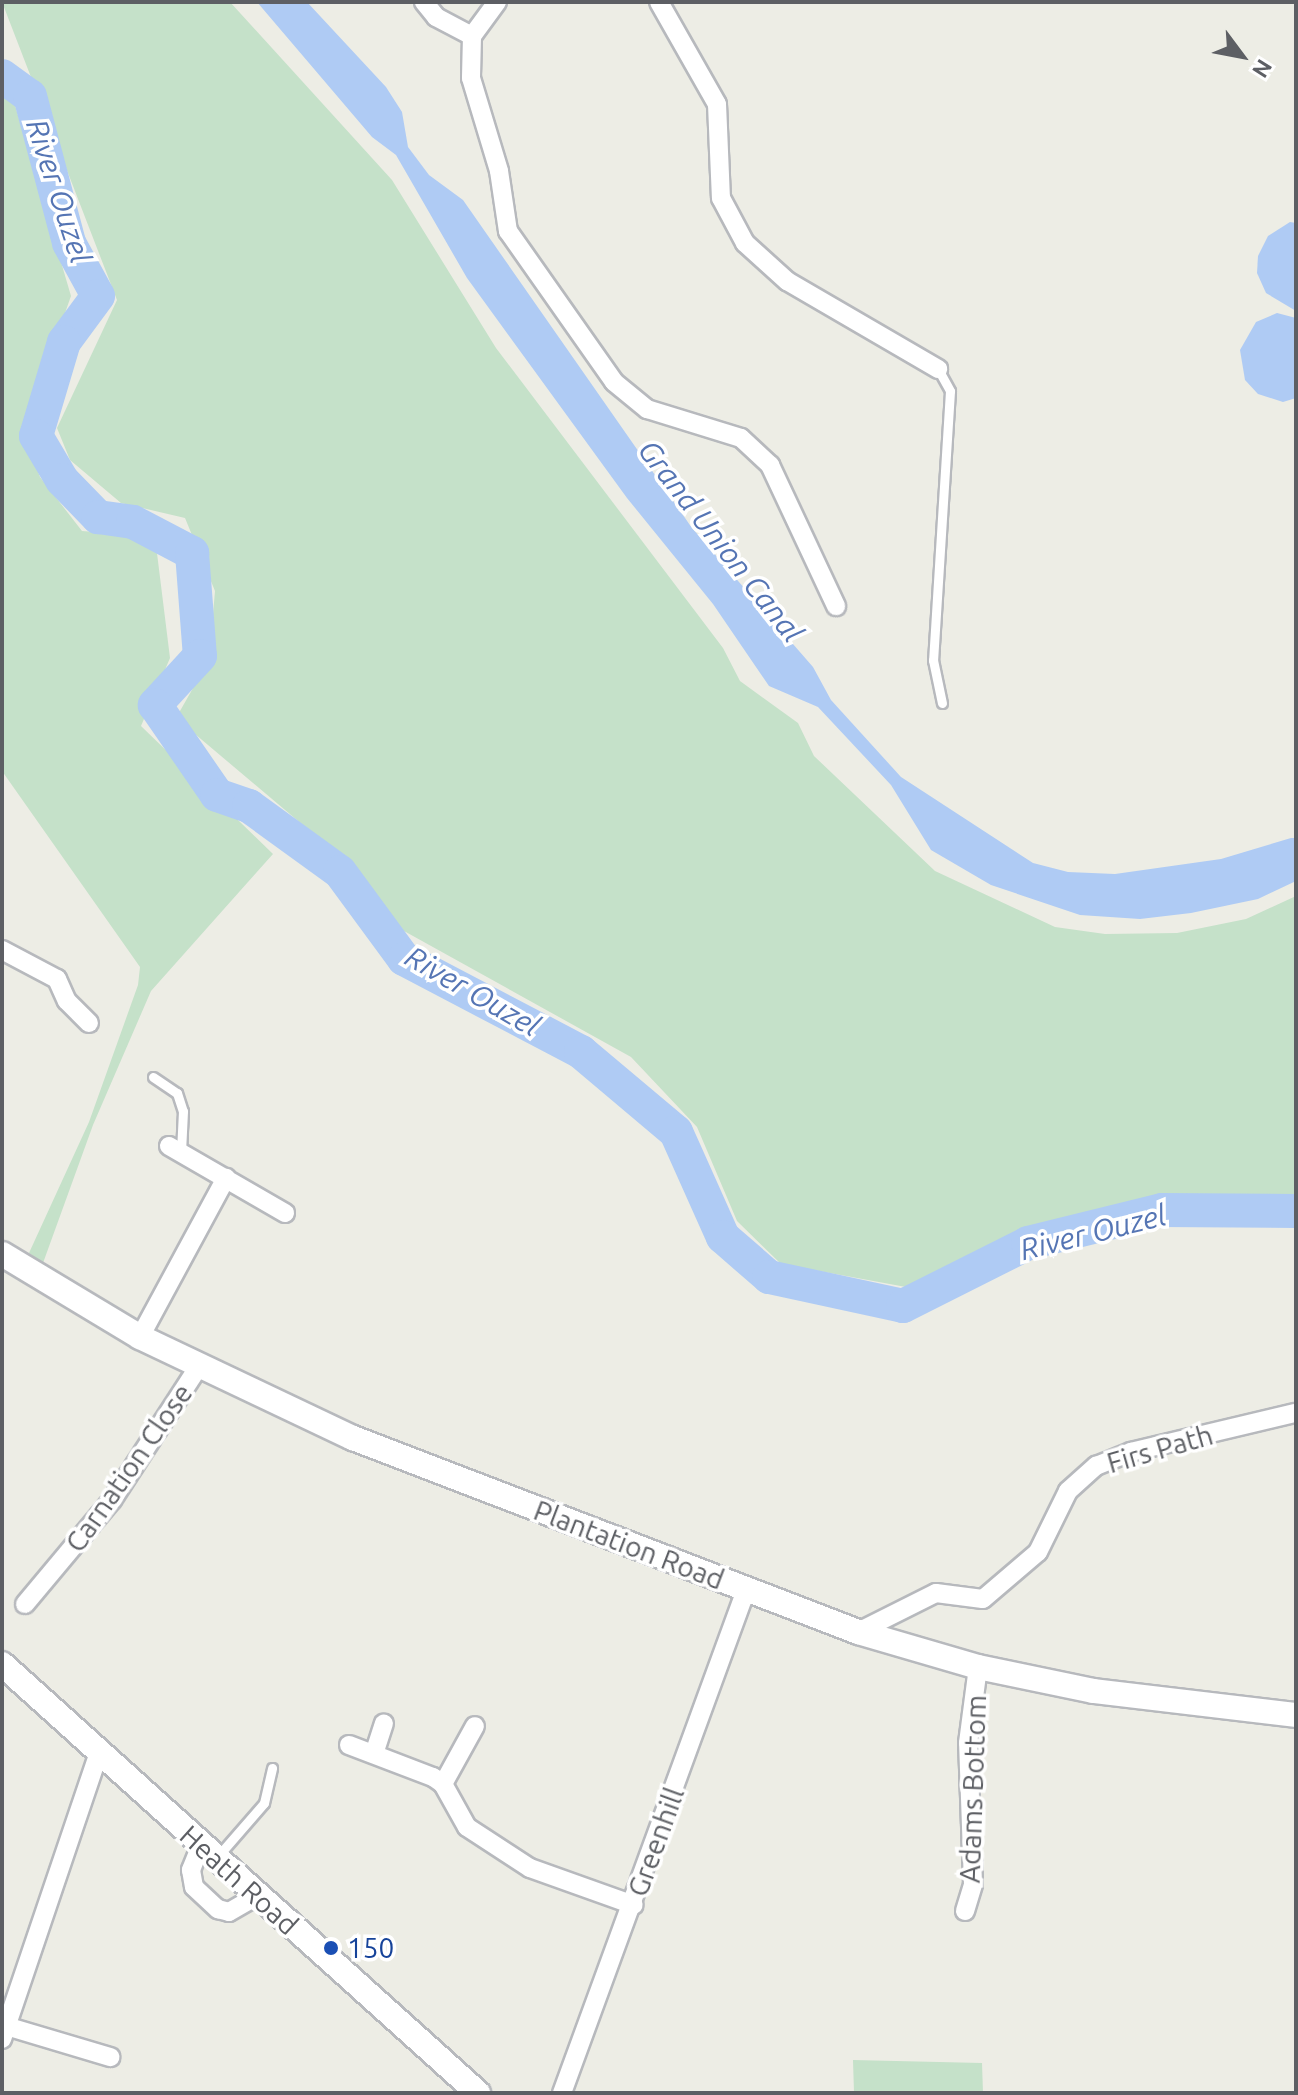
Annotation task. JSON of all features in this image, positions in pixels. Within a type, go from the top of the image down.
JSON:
[{"type":"street","points":[[424,2],[436,17],[472,36]]},
{"type":"street","points":[[497,2],[472,36],[471,78],[499,171],[508,231],[614,382],[647,409],[741,438],[770,465],[836,606]]},
{"type":"street","points":[[659,2],[717,104],[721,198],[745,243],[787,281],[938,369]]},
{"type":"street","points":[[2,950],[57,979],[67,1001],[89,1023]]},
{"type":"street","points":[[175,1149],[285,1213]]},
{"type":"street","points":[[140,1337],[226,1178]]},
{"type":"street","name":"Plantation Road","points":[[2,1254],[140,1337],[353,1438],[858,1632],[978,1667],[1094,1691],[1296,1715]]},
{"type":"street","name":"Carnation Close","points":[[25,1604],[112,1500],[199,1366]]},
{"type":"street","name":"Firs Path","points":[[858,1632],[936,1593],[983,1599],[1038,1552],[1068,1491],[1096,1466],[1131,1452],[1295,1413]]},
{"type":"street","name":"Greenhill","points":[[562,2093],[634,1905],[746,1590]]},
{"type":"street","name":"Heath Road","points":[[2,1664],[478,2093]]},
{"type":"street","name":"Adams Bottom","points":[[965,1911],[973,1884],[968,1743],[978,1667]]},
{"type":"street","points":[[374,1754],[384,1724]]},
{"type":"street","points":[[443,1784],[475,1726]]},
{"type":"street","points":[[349,1745],[443,1784],[467,1827],[530,1868],[634,1905]]},
{"type":"street","points":[[99,1752],[4,2032],[110,2057]]},
{"type":"street","points":[[208,1852],[191,1870],[194,1887],[218,1909],[229,1912],[257,1896]]},
{"type":"lane","points":[[938,369],[950,391],[933,660],[942,703]]},
{"type":"lane","points":[[153,1077],[177,1093],[183,1111],[175,1149]]},
{"type":"lane","points":[[208,1852],[264,1803],[272,1768]]},
{"type":"green space","points":[[2,2],[230,2],[392,180],[496,348],[723,648],[740,681],[798,723],[814,756],[935,871],[1055,927],[1105,934],[1177,933],[1246,919],[1296,896],[1296,1196],[1159,1200],[1028,1234],[906,1287],[781,1264],[737,1221],[697,1127],[631,1057],[404,931],[349,864],[176,718],[209,660],[215,591],[185,518],[121,503],[70,460],[57,428],[117,300]]},
{"type":"green space","points":[[2,61],[71,296],[23,432],[40,477],[82,531],[155,537],[170,658],[141,726],[273,854],[151,991],[93,1125],[43,1263],[29,1253],[89,1122],[138,985],[140,967],[2,771]]},
{"type":"green space","points":[[853,2060],[982,2063],[983,2093],[854,2093]]},
{"type":"water","points":[[257,2],[307,2],[386,87],[402,112],[408,147],[429,175],[463,200],[692,528],[813,667],[831,700],[901,777],[1033,863],[1068,872],[1115,874],[1221,859],[1296,838],[1296,881],[1258,899],[1191,913],[1140,919],[1080,915],[991,885],[931,850],[891,785],[818,707],[769,686],[713,604],[627,498],[467,278],[396,155],[372,137]]},
{"type":"water","points":[[1290,222],[1296,223],[1296,311],[1266,293],[1257,273],[1258,256],[1268,236]]},
{"type":"water","points":[[1277,313],[1296,318],[1296,398],[1283,402],[1258,394],[1245,380],[1240,350],[1256,322]]},
{"type":"waterway","name":"River Ouzel","points":[[2,76],[30,96],[69,243],[98,296],[64,342],[36,436],[62,480],[98,517],[133,522],[192,553],[200,656],[155,705],[217,795],[249,806],[340,872],[404,959],[581,1052],[676,1132],[723,1237],[769,1277],[903,1306],[1028,1243],[1162,1210],[1296,1211]]},
{"type":"place","name":"150","points":[[331,1948]]},
{"type":"water label","name":"Grand Union Canal","points":[[721,541]]}]
